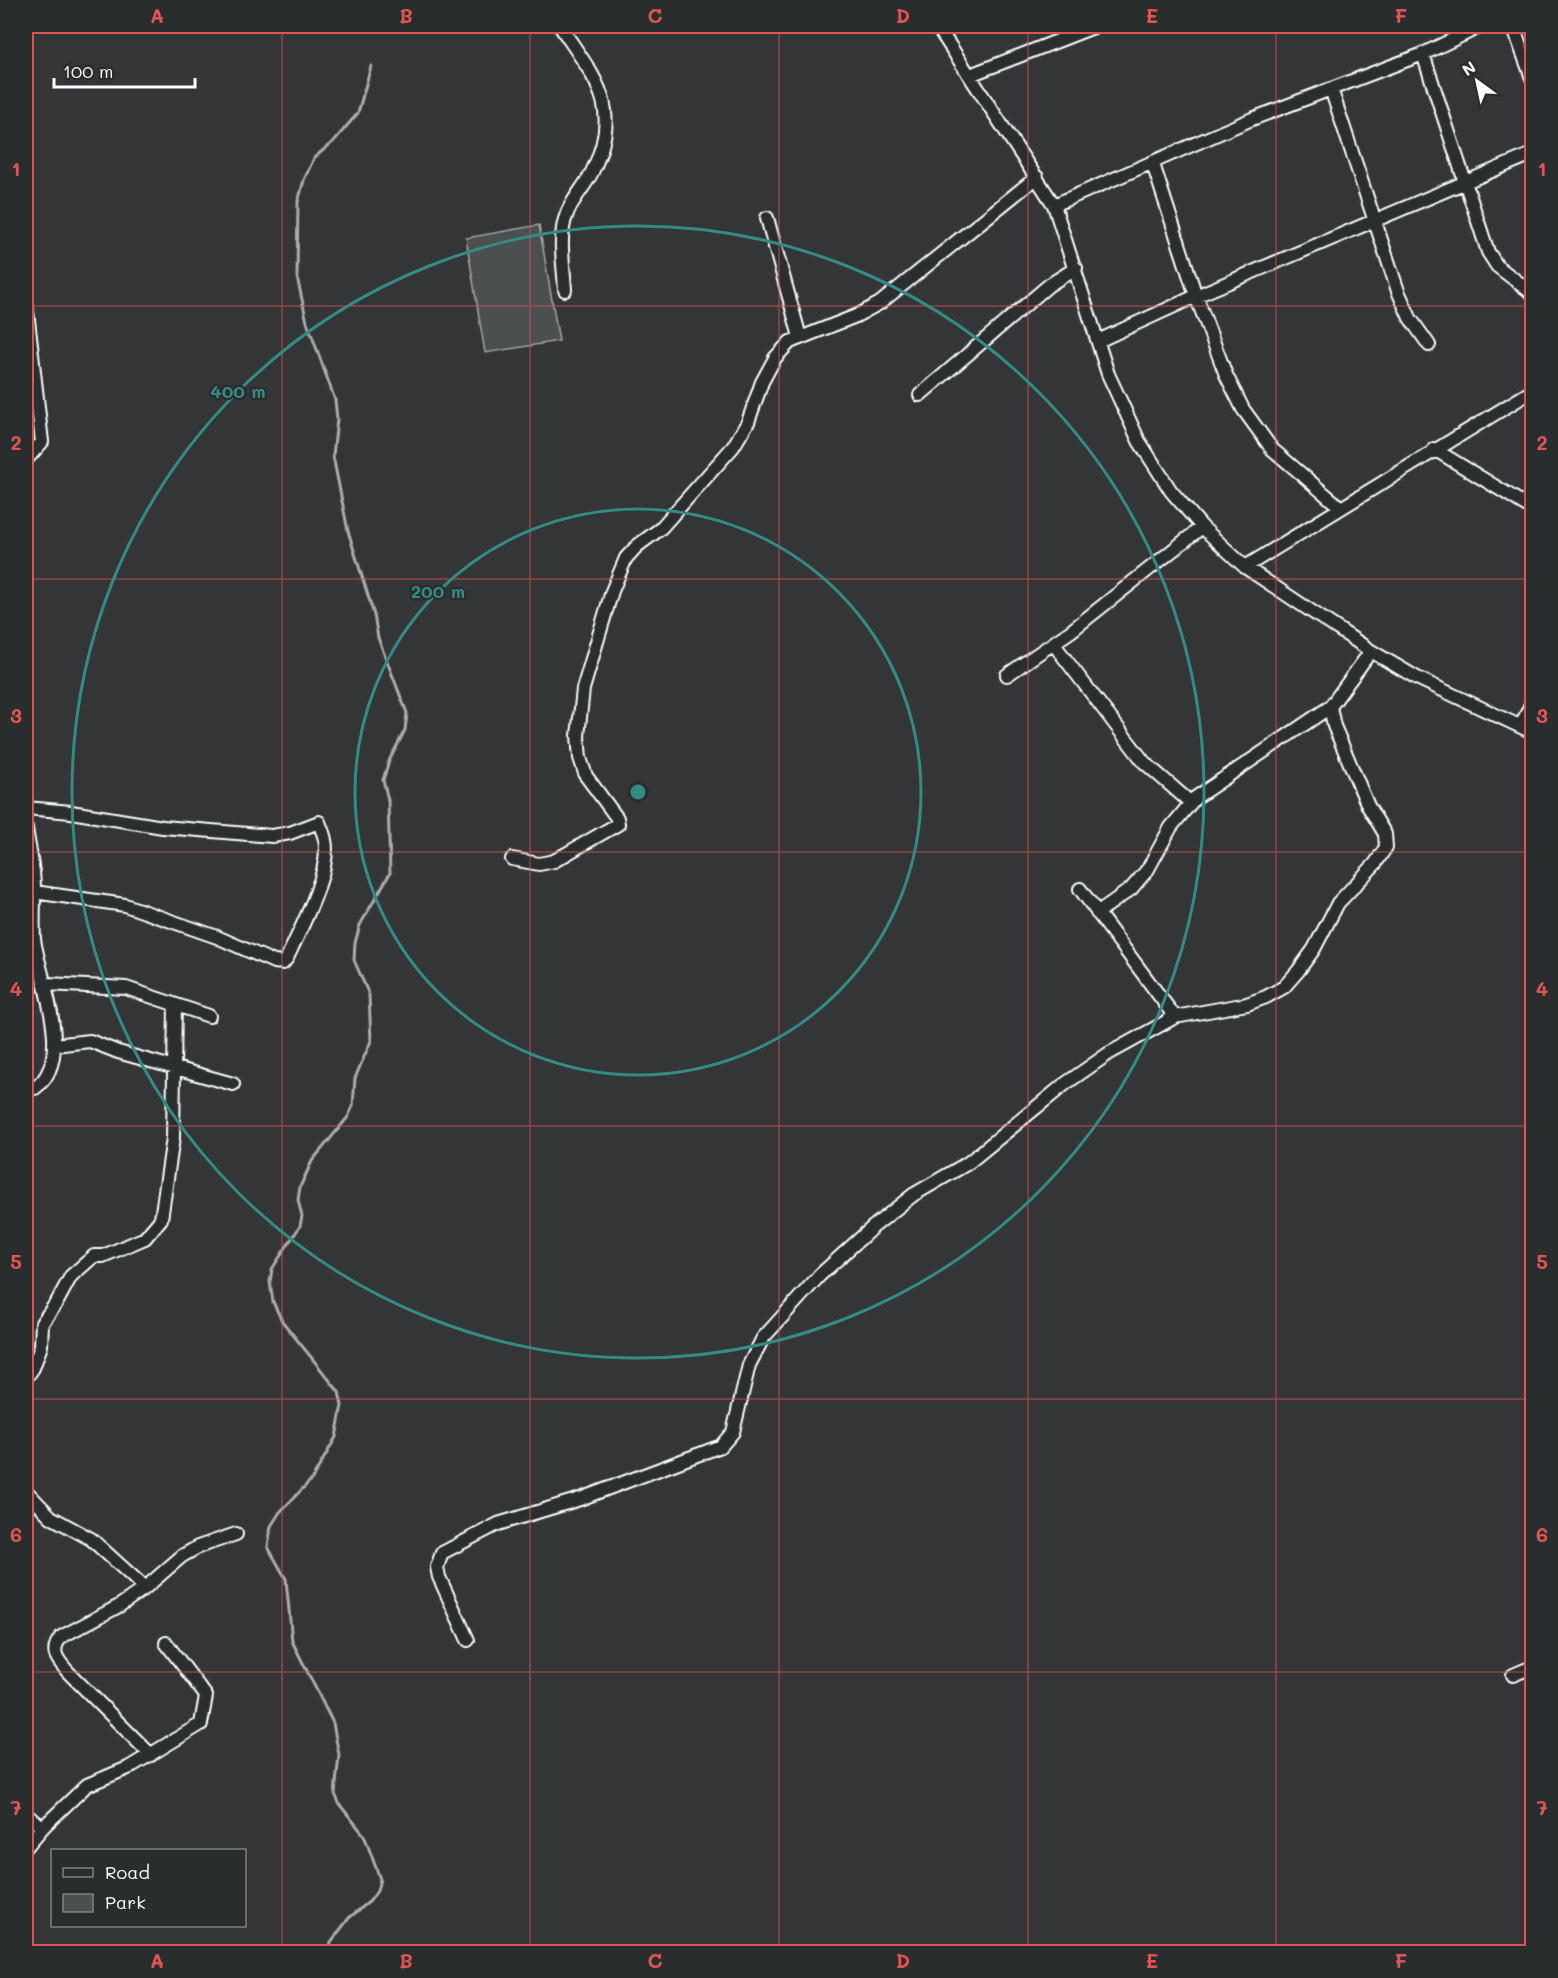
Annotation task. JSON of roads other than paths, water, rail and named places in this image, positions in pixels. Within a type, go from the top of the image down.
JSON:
[{"type":"street","points":[[560,26],[605,100],[608,116],[602,147],[592,173],[566,214],[563,231],[565,290]]},
{"type":"street","points":[[937,26],[1054,205],[1108,374],[1139,441],[1171,491],[1202,527],[1245,567],[1371,651],[1417,678],[1527,729],[1533,702]]},
{"type":"street","points":[[970,75],[1096,26]]},
{"type":"street","points":[[1054,205],[1153,164],[1252,119],[1422,54],[1481,26]]},
{"type":"street","points":[[1514,26],[1533,78]]},
{"type":"street","points":[[1422,54],[1488,252],[1497,266],[1533,293]]},
{"type":"street","points":[[1331,89],[1377,221],[1398,291],[1410,318],[1429,345]]},
{"type":"street","points":[[1098,341],[1196,296],[1533,154]]},
{"type":"street","points":[[1153,164],[1196,296],[1226,375],[1258,433],[1272,449],[1340,507]]},
{"type":"street","points":[[512,859],[539,864],[554,861],[618,824],[617,818],[586,776],[580,758],[578,736],[583,689],[612,591],[626,558],[637,546],[660,529],[733,447],[748,422],[762,382],[775,358],[790,342],[856,316],[880,303],[1037,177]]},
{"type":"street","points":[[767,218],[800,337]]},
{"type":"street","points":[[920,395],[1049,285],[1076,268]]},
{"type":"street","points":[[26,302],[42,442],[26,460]]},
{"type":"street","points":[[1245,567],[1434,449],[1533,391]]},
{"type":"street","points":[[1434,449],[1533,509]]},
{"type":"street","points":[[1007,675],[1053,643],[1202,527]]},
{"type":"street","points":[[1053,643],[1144,762],[1191,803]]},
{"type":"street","points":[[1097,913],[1131,889],[1148,869],[1171,827],[1191,803],[1210,786],[1330,707],[1371,651]]},
{"type":"street","points":[[468,1640],[439,1577],[437,1567],[442,1553],[498,1524],[580,1499],[721,1446],[733,1432],[748,1365],[763,1338],[820,1275],[913,1195],[968,1163],[1065,1084],[1108,1054],[1176,1017],[1247,1004],[1284,987],[1314,949],[1338,903],[1375,864],[1386,847],[1385,834],[1368,806],[1334,726],[1330,707]]},
{"type":"street","points":[[26,808],[71,812],[163,827],[272,836],[290,833],[319,822],[326,841],[326,856],[316,893],[283,963],[274,962],[207,934],[125,905],[34,891]]},
{"type":"street","points":[[26,828],[34,891],[34,940],[47,984],[54,1045],[42,1083],[35,1088],[26,1086]]},
{"type":"street","points":[[1080,889],[1176,1017]]},
{"type":"street","points":[[47,984],[126,988],[209,1016]]},
{"type":"street","points":[[26,1378],[33,1368],[41,1346],[42,1323],[71,1276],[94,1256],[103,1256],[145,1238],[161,1219],[173,1138],[175,1005]]},
{"type":"street","points":[[54,1045],[90,1041],[118,1052],[233,1084]]},
{"type":"street","points":[[26,1491],[51,1517],[91,1539],[145,1588]]},
{"type":"street","points":[[151,1755],[68,1672],[54,1652],[61,1637],[119,1606],[145,1588],[182,1556],[198,1547],[236,1534]]},
{"type":"street","points":[[26,1847],[43,1827],[87,1785],[151,1755],[201,1724],[207,1696],[166,1643]]},
{"type":"street","points":[[1513,1675],[1533,1667]]},
{"type":"street","points":[[26,1815],[43,1827]]},
{"type":"waterway","points":[[328,1952],[331,1942],[349,1918],[370,1901],[377,1891],[380,1879],[364,1835],[340,1805],[335,1794],[339,1755],[333,1723],[292,1641],[286,1579],[268,1547],[271,1526],[280,1512],[312,1479],[336,1437],[342,1405],[339,1392],[282,1321],[273,1302],[270,1282],[272,1269],[300,1226],[302,1216],[298,1200],[300,1187],[312,1161],[348,1117],[353,1106],[355,1078],[371,1041],[369,995],[354,960],[355,943],[360,925],[390,873],[388,800],[383,780],[389,761],[405,730],[407,713],[378,638],[374,615],[348,531],[333,456],[337,419],[335,400],[307,322],[297,277],[298,202],[304,180],[314,158],[334,141],[358,113],[371,66]]}]
